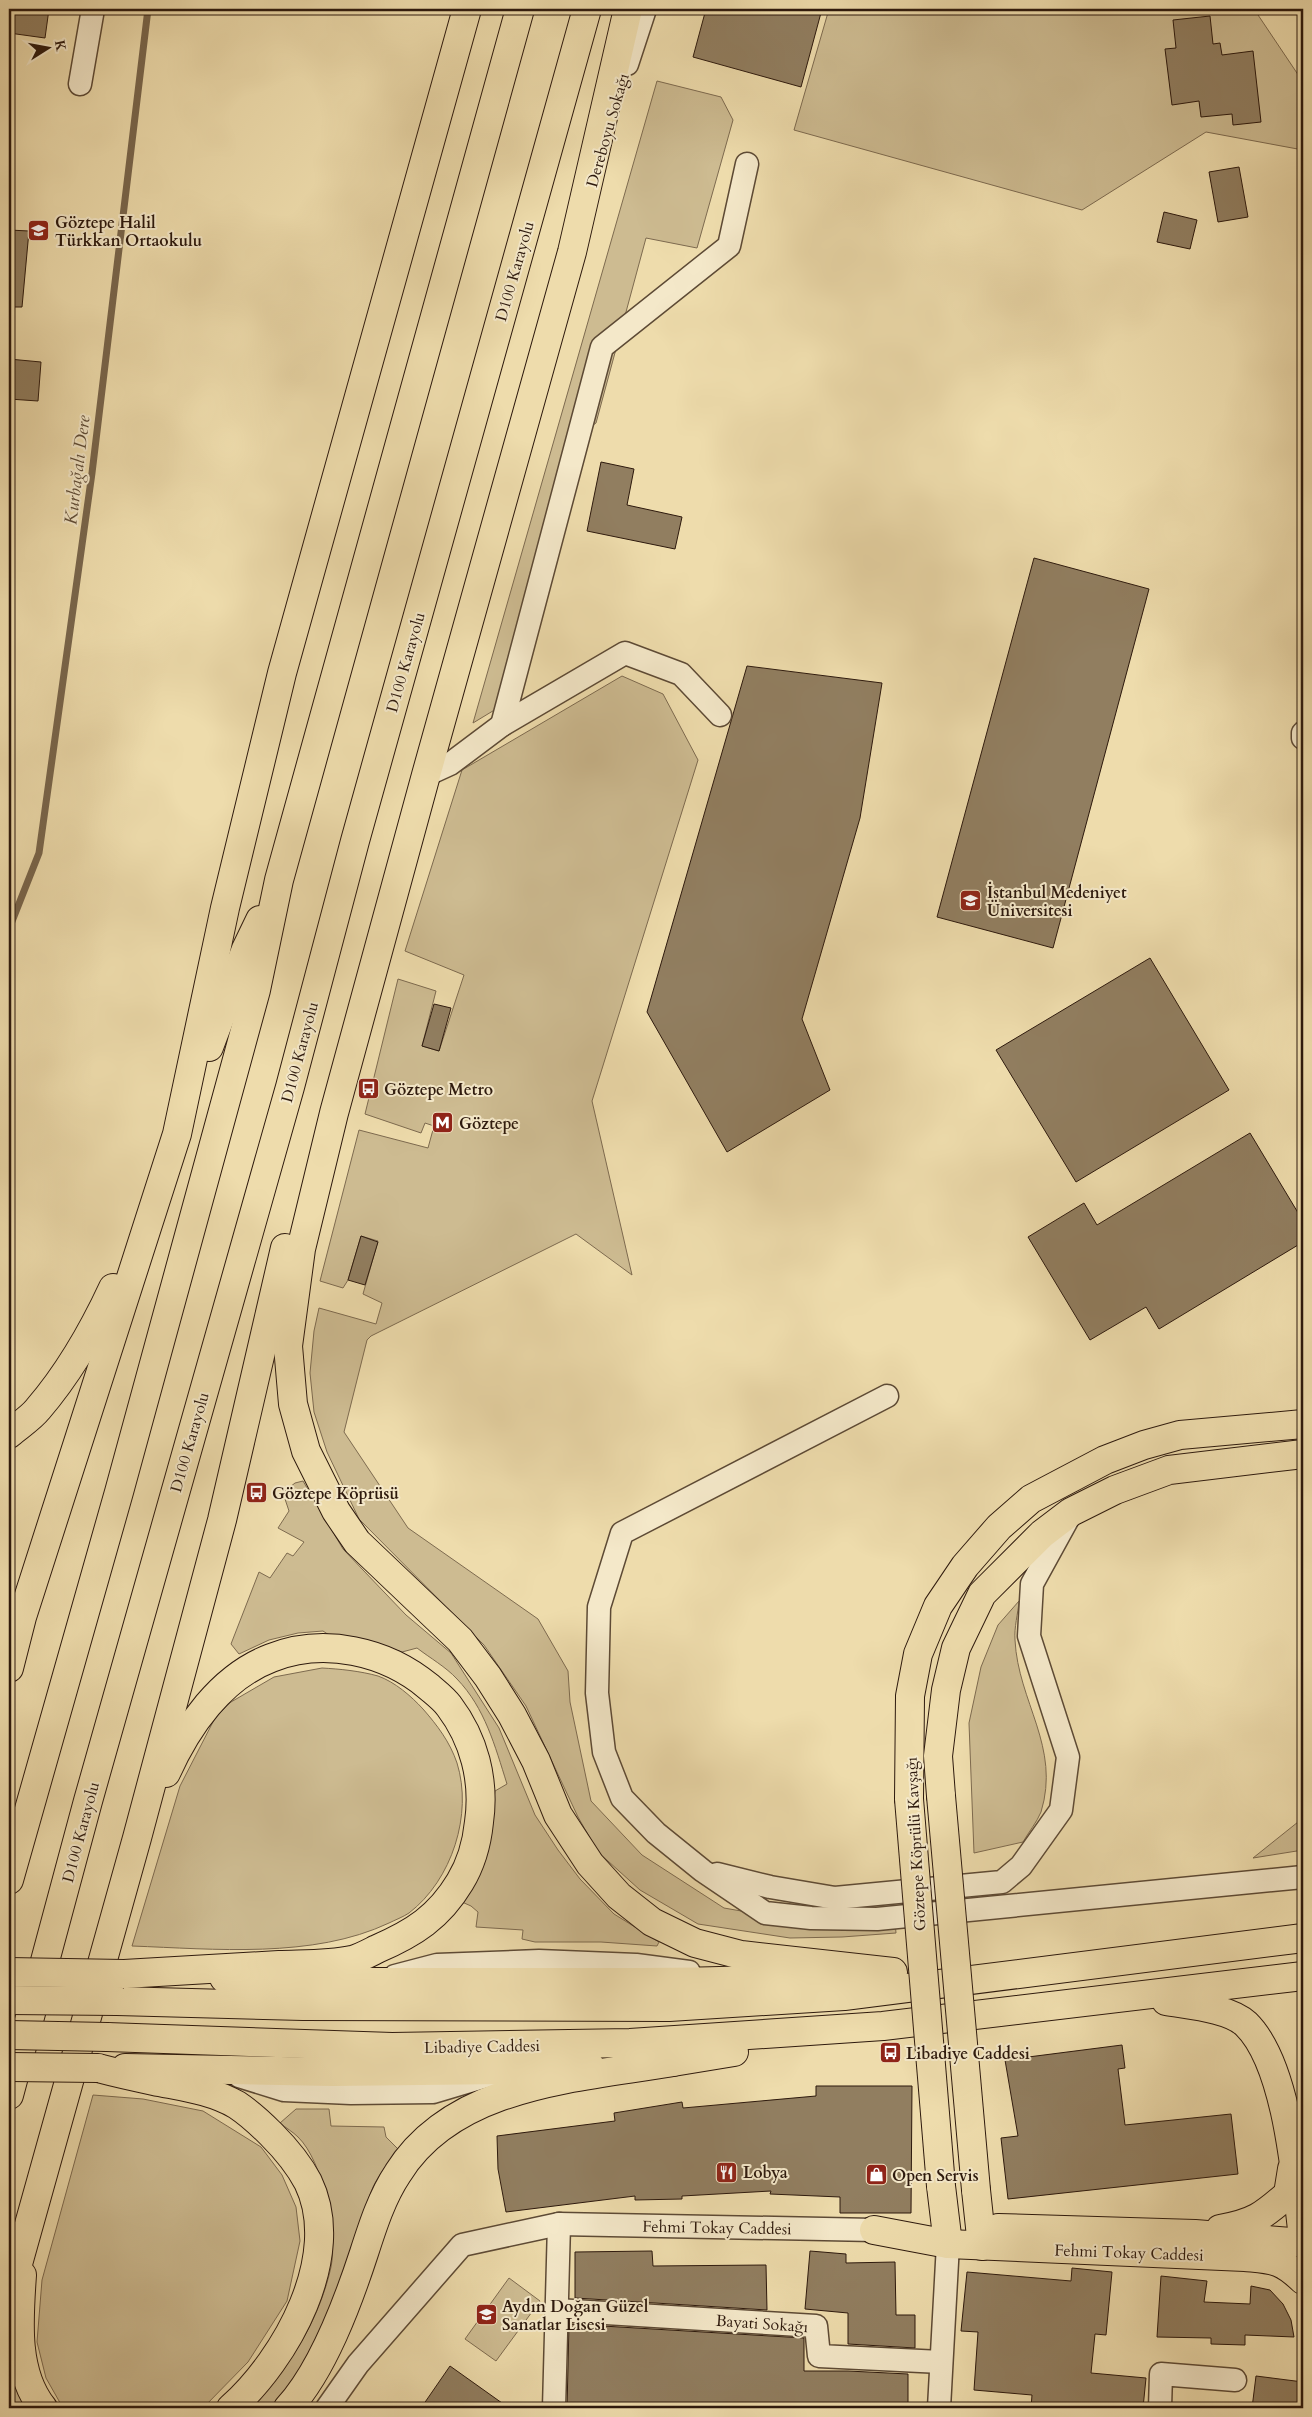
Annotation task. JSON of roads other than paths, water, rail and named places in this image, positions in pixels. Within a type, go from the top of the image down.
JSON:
[{"type":"main road","points":[[176,1134],[225,908],[282,673],[467,9]]},
{"type":"main road","points":[[9,1880],[256,990],[279,880],[520,9]]},
{"type":"main road","name":"D100 Karayolu","points":[[9,2095],[88,1801],[287,1096],[358,831],[587,9]]},
{"type":"main road","points":[[628,9],[572,252],[334,1113],[301,1249],[288,1346],[293,1404],[303,1442],[336,1511],[357,1542],[460,1640],[488,1677],[512,1715],[536,1761],[558,1814],[590,1864],[619,1896],[652,1922],[695,1943],[742,1955],[893,1972]]},
{"type":"main road","points":[[9,1668],[22,1618],[176,1134],[246,949],[279,880]]},
{"type":"main road","points":[[9,2296],[137,1838],[222,1520],[288,1237],[334,1113]]},
{"type":"main road","points":[[9,1434],[37,1410],[90,1334],[160,1187]]},
{"type":"main road","name":"Göztepe Köprülü Kavşağı","points":[[947,2236],[941,2186],[908,1799],[910,1696],[918,1654],[938,1606],[965,1566],[999,1527],[1031,1499],[1105,1460],[1144,1445],[1180,1435],[1303,1424]]},
{"type":"main road","name":"Göztepe Köprülü Kavşağı","points":[[981,2237],[938,1756],[946,1690],[956,1648],[982,1594],[1042,1534],[1071,1512],[1115,1490],[1169,1470],[1303,1454]]},
{"type":"main road","points":[[124,1974],[353,1960],[398,1940],[427,1922],[448,1902],[464,1874],[477,1840],[483,1799],[477,1763],[466,1731],[448,1704],[420,1680],[394,1664],[365,1653],[331,1648],[298,1650],[270,1658],[243,1673],[213,1697],[176,1750],[137,1838]]},
{"type":"main road","points":[[9,2000],[343,2006],[669,2007],[844,1996],[1303,1938]]},
{"type":"main road","points":[[9,1972],[375,1982],[769,1981],[893,1972],[1112,1961]]},
{"type":"main road","name":"Libadiye Caddesi","points":[[9,2036],[107,2037],[392,2047],[630,2043],[883,2026],[1303,1976]]},
{"type":"main road","points":[[1140,1996],[1224,2012],[1245,2023],[1263,2047],[1280,2086],[1303,2238]]},
{"type":"main road","points":[[288,2408],[326,2349],[346,2302],[385,2196],[398,2172],[418,2146],[437,2129],[489,2099],[539,2085],[883,2026]]},
{"type":"main road","points":[[9,2067],[332,2072],[508,2070],[673,2062]]},
{"type":"main road","points":[[98,2068],[204,2090],[237,2105],[263,2126],[292,2155],[309,2183],[316,2210],[318,2239],[312,2280],[302,2310],[280,2349],[262,2375],[231,2408]]},
{"type":"main road","points":[[1195,2234],[1246,2224],[1266,2214],[1288,2194],[1292,2162]]},
{"type":"main road","name":"Fehmi Tokay Caddesi","points":[[874,2230],[981,2237],[1195,2234]]},
{"type":"main road","points":[[1195,2234],[1303,2243]]},
{"type":"main road","points":[[25,2237],[18,2328],[34,2397],[43,2408]]},
{"type":"main road","name":"Fehmi Tokay Caddesi","points":[[981,2237],[1277,2261],[1288,2266],[1303,2280]]},
{"type":"street","points":[[80,84],[93,9]]},
{"type":"street","name":"Dereboyu Sokağı","points":[[572,252],[614,101],[645,9]]},
{"type":"street","points":[[502,725],[602,347],[729,246],[747,164]]},
{"type":"street","points":[[426,775],[450,764],[502,725],[625,653],[681,674],[720,715]]},
{"type":"street","points":[[1303,733],[1303,738]]},
{"type":"street","points":[[887,1396],[622,1532],[599,1607],[597,1693],[604,1752],[622,1798],[656,1833],[703,1871],[765,1913],[812,1918],[877,1919],[1303,1877]]},
{"type":"street","points":[[703,1871],[770,1887],[835,1898],[1002,1882],[1021,1866],[1060,1810],[1068,1757],[1029,1636],[1032,1584],[1071,1512]]},
{"type":"street","points":[[554,2408],[559,2224]]},
{"type":"street","name":"Fehmi Tokay Caddesi","points":[[327,2408],[358,2364],[462,2245],[559,2224],[874,2230]]},
{"type":"street","points":[[939,2408],[947,2236]]},
{"type":"street","name":"Bayati Sokağı","points":[[557,2310],[816,2326],[819,2356],[941,2362]]},
{"type":"street","points":[[1160,2408],[1161,2374],[1235,2380]]},
{"type":"waterway","name":"Kurbağalı Dere","points":[[9,929],[39,853],[92,473],[148,9]]},
{"type":"place","name":"Göztepe Halil Türkkan Ortaokulu","points":[[39,231]]},
{"type":"place","name":"İstanbul Medeniyet Üniversitesi","points":[[971,901]]},
{"type":"place","name":"Göztepe Metro","points":[[368,1089]]},
{"type":"place","name":"Göztepe","points":[[443,1123]]},
{"type":"place","name":"Göztepe Köprüsü","points":[[256,1493]]},
{"type":"place","name":"Libadiye Caddesi","points":[[890,2053]]},
{"type":"place","name":"Lobya","points":[[727,2172]]},
{"type":"place","name":"Open Servis","points":[[876,2175]]},
{"type":"place","name":"Aydın Doğan Güzel Sanatlar Lisesi","points":[[486,2315]]}]
